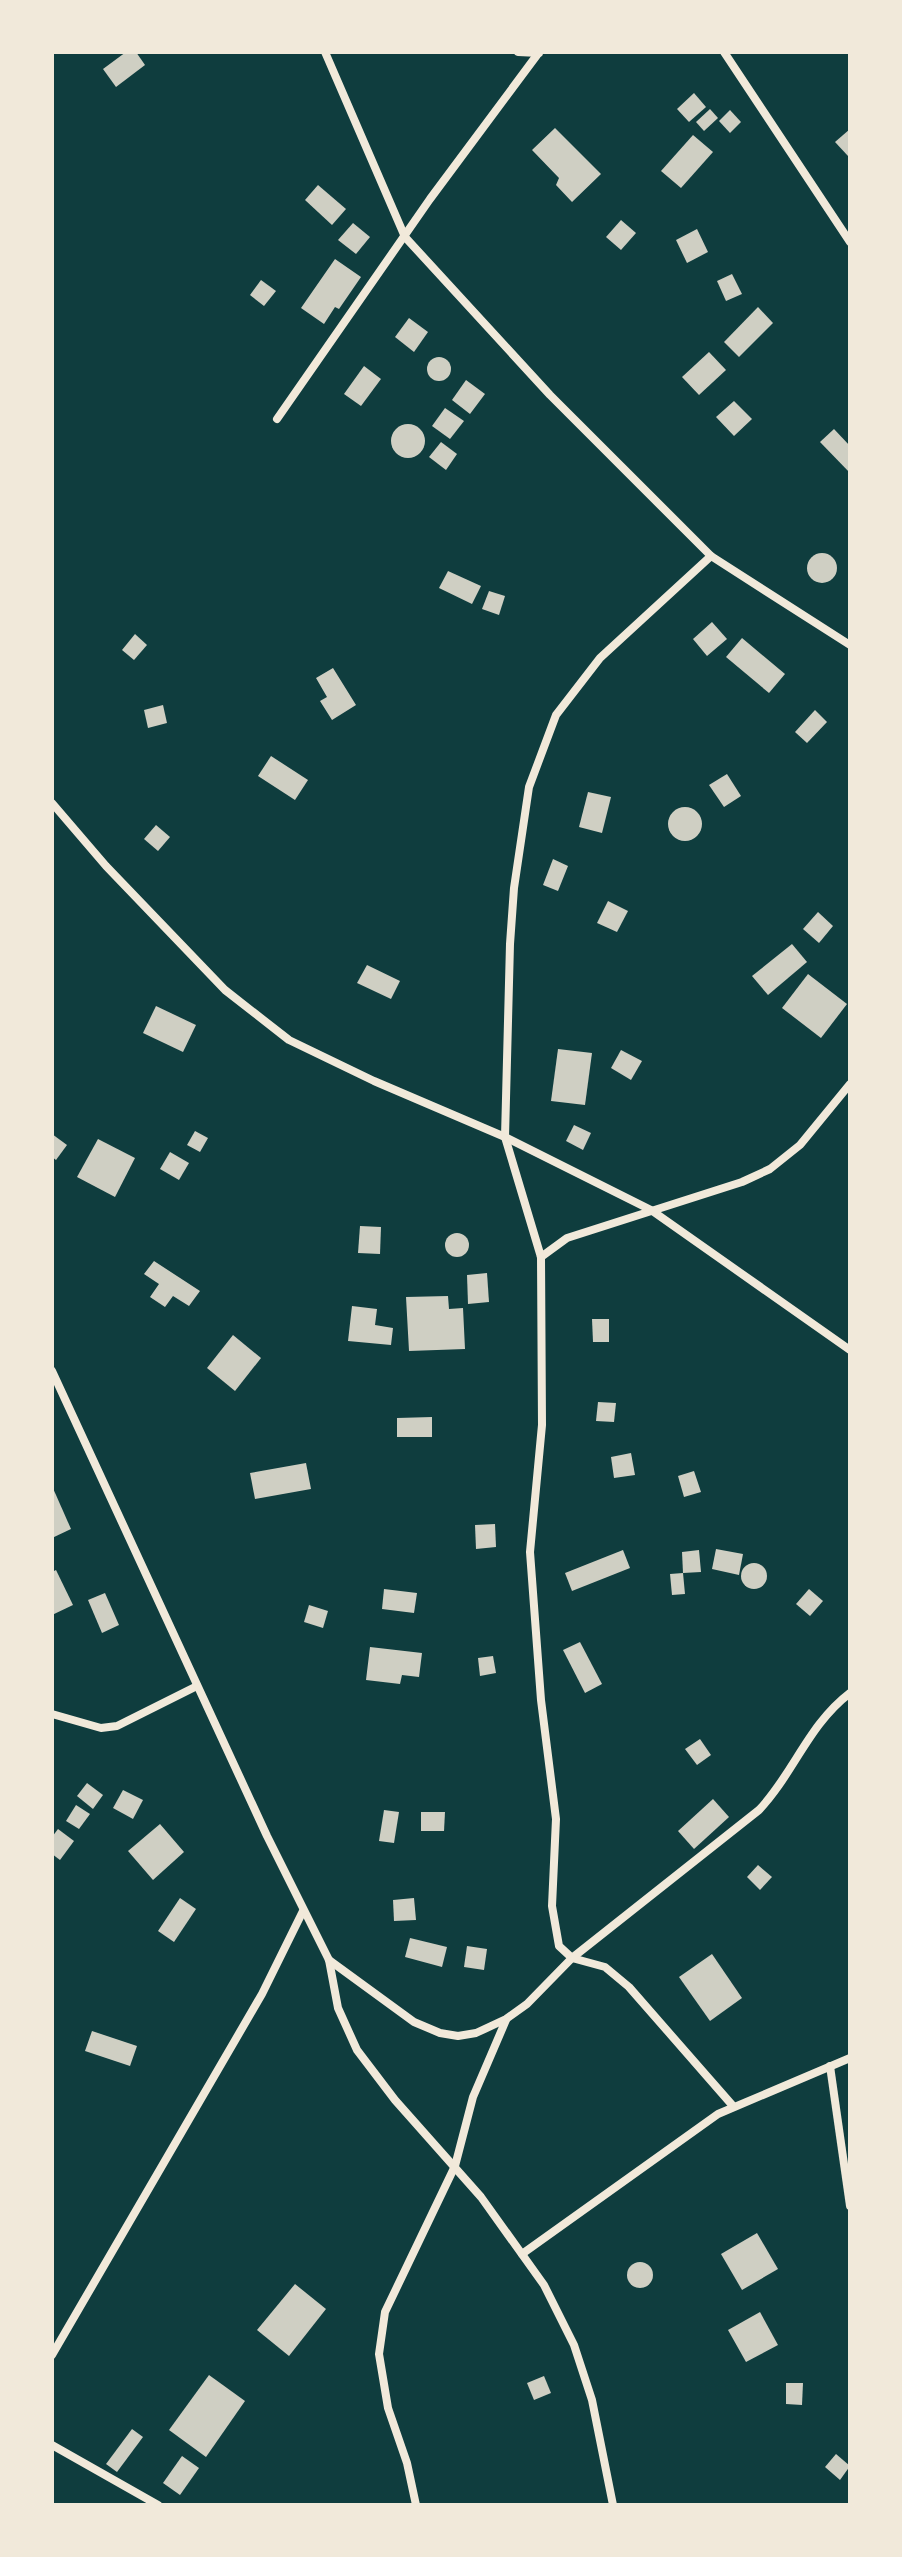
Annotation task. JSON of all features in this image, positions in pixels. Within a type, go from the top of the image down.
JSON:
[{"type":"street","points":[[325,52],[405,237],[550,395],[711,556],[850,645]]},
{"type":"street","points":[[518,52],[538,53]]},
{"type":"street","points":[[724,52],[850,242]]},
{"type":"street","points":[[277,419],[538,53]]},
{"type":"street","points":[[711,556],[600,658],[556,715],[529,787],[514,888],[510,944],[505,1137],[541,1257],[542,1425],[530,1552],[541,1700],[556,1819],[552,1906],[559,1946],[572,1958],[605,1967],[629,1987],[733,2106]]},
{"type":"street","points":[[52,803],[106,866],[225,990],[289,1040],[374,1081],[505,1137],[651,1210],[850,1350]]},
{"type":"street","points":[[541,1257],[567,1238],[742,1182],[770,1169],[800,1145],[850,1084]]},
{"type":"street","points":[[52,1371],[197,1686],[329,1960],[338,2008],[357,2050],[395,2100],[455,2166],[522,2254],[544,2285],[574,2345],[592,2400],[613,2505]]},
{"type":"street","points":[[52,1714],[101,1728],[117,1726],[197,1686]]},
{"type":"street","points":[[329,1960],[414,2022],[440,2033],[467,2035],[506,2019],[527,2004],[572,1958],[759,1810],[775,1793],[822,1718],[850,1693]]},
{"type":"street","points":[[52,2355],[262,1994],[303,1911]]},
{"type":"street","points":[[416,2505],[407,2463],[388,2408],[379,2354],[385,2312],[455,2166],[473,2097],[506,2019]]},
{"type":"street","points":[[522,2254],[718,2114],[850,2058]]},
{"type":"street","points":[[830,2066],[850,2206]]},
{"type":"street","points":[[52,2445],[158,2505]]},
{"type":"building","points":[[126,52],[136,52],[145,65],[116,87],[103,69]]},
{"type":"building","points":[[694,93],[706,107],[689,122],[677,109]]},
{"type":"building","points":[[710,109],[718,118],[704,131],[696,122]]},
{"type":"building","points":[[730,110],[741,122],[730,133],[719,121]]},
{"type":"building","points":[[555,128],[601,174],[572,202],[556,185],[559,178],[532,150]]},
{"type":"building","points":[[850,129],[850,154],[848,156],[835,142]]},
{"type":"building","points":[[693,135],[713,152],[681,188],[661,171]]},
{"type":"building","points":[[318,185],[346,209],[332,225],[305,200]]},
{"type":"building","points":[[621,220],[636,233],[621,250],[606,237]]},
{"type":"building","points":[[353,223],[370,237],[356,254],[338,240]]},
{"type":"building","points":[[697,229],[708,252],[687,263],[676,240]]},
{"type":"building","points":[[335,259],[361,277],[339,309],[335,307],[324,324],[301,308]]},
{"type":"building","points":[[732,274],[742,294],[726,301],[717,281]]},
{"type":"building","points":[[261,280],[276,291],[264,306],[250,295]]},
{"type":"building","points":[[758,307],[773,323],[739,357],[724,342]]},
{"type":"building","points":[[409,318],[428,332],[414,352],[395,337]]},
{"type":"building","points":[[709,352],[726,370],[699,395],[682,377]]},
{"type":"building","points":[[439,357],[447,361],[451,369],[447,377],[439,381],[431,377],[427,369],[431,361]]},
{"type":"building","points":[[364,366],[381,379],[361,406],[344,394]]},
{"type":"building","points":[[466,380],[485,394],[470,414],[452,400]]},
{"type":"building","points":[[734,401],[752,419],[734,436],[716,417]]},
{"type":"building","points":[[445,408],[464,421],[450,439],[432,426]]},
{"type":"building","points":[[408,424],[420,429],[425,441],[420,453],[408,458],[396,453],[391,441],[396,429]]},
{"type":"building","points":[[834,429],[850,446],[850,473],[820,442]]},
{"type":"building","points":[[441,442],[457,454],[446,470],[429,457]]},
{"type":"building","points":[[822,553],[833,557],[837,568],[833,579],[822,583],[811,579],[807,568],[811,557]]},
{"type":"building","points":[[448,571],[481,586],[472,604],[439,588]]},
{"type":"building","points":[[489,591],[505,596],[499,615],[482,609]]},
{"type":"building","points":[[712,622],[727,639],[707,656],[693,639]]},
{"type":"building","points":[[135,634],[147,645],[134,660],[122,650]]},
{"type":"building","points":[[742,638],[785,674],[769,693],[726,657]]},
{"type":"building","points":[[333,668],[356,705],[332,720],[320,701],[327,697],[316,678]]},
{"type":"building","points":[[163,705],[167,723],[148,728],[144,710]]},
{"type":"building","points":[[815,710],[827,722],[807,743],[795,732]]},
{"type":"building","points":[[271,756],[308,780],[295,800],[258,776]]},
{"type":"building","points":[[727,774],[741,796],[724,807],[709,785]]},
{"type":"building","points":[[588,792],[611,797],[602,833],[579,827]]},
{"type":"building","points":[[685,807],[697,812],[702,824],[697,836],[685,841],[673,836],[668,824],[673,812]]},
{"type":"building","points":[[156,825],[170,837],[158,851],[144,839]]},
{"type":"building","points":[[553,859],[568,866],[558,891],[543,885]]},
{"type":"building","points":[[608,901],[628,911],[617,932],[597,923]]},
{"type":"building","points":[[818,912],[833,926],[819,943],[803,929]]},
{"type":"building","points":[[792,944],[807,962],[768,995],[752,976]]},
{"type":"building","points":[[367,965],[400,981],[391,999],[357,983]]},
{"type":"building","points":[[808,974],[847,1004],[821,1038],[782,1008]]},
{"type":"building","points":[[156,1006],[196,1025],[183,1052],[143,1033]]},
{"type":"building","points":[[558,1049],[592,1053],[585,1105],[551,1101]]},
{"type":"building","points":[[621,1050],[642,1061],[631,1080],[611,1068]]},
{"type":"building","points":[[574,1125],[591,1133],[583,1150],[566,1141]]},
{"type":"building","points":[[195,1131],[208,1138],[200,1152],[187,1145]]},
{"type":"building","points":[[52,1134],[67,1145],[56,1160],[52,1157]]},
{"type":"building","points":[[98,1139],[135,1158],[115,1197],[77,1177]]},
{"type":"building","points":[[170,1152],[189,1163],[179,1180],[160,1169]]},
{"type":"building","points":[[360,1226],[381,1227],[380,1254],[358,1253]]},
{"type":"building","points":[[457,1233],[466,1236],[469,1245],[466,1254],[457,1257],[448,1254],[445,1245],[448,1236]]},
{"type":"building","points":[[154,1261],[200,1291],[189,1306],[173,1296],[165,1307],[150,1297],[159,1284],[144,1274]]},
{"type":"building","points":[[487,1273],[489,1302],[468,1304],[467,1275]]},
{"type":"building","points":[[448,1296],[449,1309],[463,1308],[465,1349],[409,1351],[406,1297]]},
{"type":"building","points":[[352,1306],[377,1309],[375,1325],[393,1328],[391,1345],[348,1341]]},
{"type":"building","points":[[592,1319],[609,1319],[609,1342],[593,1342]]},
{"type":"building","points":[[233,1335],[261,1358],[235,1391],[207,1368]]},
{"type":"building","points":[[598,1402],[616,1403],[614,1422],[596,1421]]},
{"type":"building","points":[[432,1417],[432,1437],[397,1437],[397,1418]]},
{"type":"building","points":[[631,1453],[635,1475],[614,1478],[611,1457]]},
{"type":"building","points":[[306,1463],[311,1489],[255,1499],[250,1473]]},
{"type":"building","points":[[694,1471],[701,1492],[684,1497],[678,1476]]},
{"type":"building","points":[[52,1486],[71,1529],[52,1538]]},
{"type":"building","points":[[495,1524],[496,1547],[476,1549],[475,1525]]},
{"type":"building","points":[[716,1549],[743,1554],[739,1575],[712,1569]]},
{"type":"building","points":[[623,1550],[630,1568],[572,1591],[565,1573]]},
{"type":"building","points":[[699,1550],[701,1572],[683,1573],[682,1552]]},
{"type":"building","points":[[754,1563],[763,1567],[767,1576],[763,1585],[754,1589],[745,1585],[741,1576],[745,1567]]},
{"type":"building","points":[[56,1570],[73,1605],[52,1615],[52,1572]]},
{"type":"building","points":[[683,1573],[685,1594],[672,1595],[670,1574]]},
{"type":"building","points":[[384,1589],[417,1593],[414,1613],[382,1609]]},
{"type":"building","points":[[809,1589],[823,1601],[810,1616],[796,1604]]},
{"type":"building","points":[[105,1593],[119,1625],[102,1633],[88,1600]]},
{"type":"building","points":[[309,1605],[328,1611],[323,1628],[304,1622]]},
{"type":"building","points":[[580,1642],[602,1684],[585,1693],[563,1650]]},
{"type":"building","points":[[370,1647],[422,1653],[419,1677],[402,1675],[400,1684],[366,1680]]},
{"type":"building","points":[[493,1656],[496,1673],[480,1676],[478,1658]]},
{"type":"building","points":[[700,1739],[711,1755],[697,1765],[685,1749]]},
{"type":"building","points":[[87,1783],[103,1795],[93,1809],[77,1796]]},
{"type":"building","points":[[123,1790],[143,1800],[133,1819],[113,1808]]},
{"type":"building","points":[[713,1799],[729,1817],[694,1849],[678,1831]]},
{"type":"building","points":[[76,1805],[90,1814],[79,1829],[66,1821]]},
{"type":"building","points":[[384,1810],[399,1812],[394,1843],[379,1841]]},
{"type":"building","points":[[421,1812],[445,1812],[444,1831],[421,1831]]},
{"type":"building","points":[[160,1824],[184,1852],[153,1880],[128,1851]]},
{"type":"building","points":[[58,1829],[74,1841],[60,1860],[52,1854],[52,1837]]},
{"type":"building","points":[[758,1865],[772,1877],[760,1890],[747,1877]]},
{"type":"building","points":[[180,1898],[196,1909],[174,1942],[158,1931]]},
{"type":"building","points":[[414,1898],[416,1920],[394,1921],[393,1900]]},
{"type":"building","points":[[410,1938],[447,1947],[442,1967],[405,1957]]},
{"type":"building","points":[[467,1946],[487,1949],[484,1970],[464,1967]]},
{"type":"building","points":[[712,1954],[742,1998],[710,2021],[679,1977]]},
{"type":"building","points":[[92,2031],[137,2046],[130,2066],[85,2051]]},
{"type":"building","points":[[757,2233],[778,2269],[742,2290],[721,2254]]},
{"type":"building","points":[[640,2262],[649,2266],[653,2275],[649,2284],[640,2288],[631,2284],[627,2275],[631,2266]]},
{"type":"building","points":[[295,2284],[326,2309],[289,2356],[257,2330]]},
{"type":"building","points":[[760,2312],[778,2345],[746,2362],[728,2330]]},
{"type":"building","points":[[209,2375],[245,2401],[206,2457],[169,2430]]},
{"type":"building","points":[[544,2376],[551,2393],[534,2400],[527,2383]]},
{"type":"building","points":[[786,2383],[803,2383],[802,2405],[786,2404]]},
{"type":"building","points":[[132,2429],[143,2437],[117,2472],[106,2464]]},
{"type":"building","points":[[836,2454],[850,2466],[840,2480],[825,2467]]},
{"type":"building","points":[[182,2456],[199,2468],[180,2495],[163,2483]]}]
